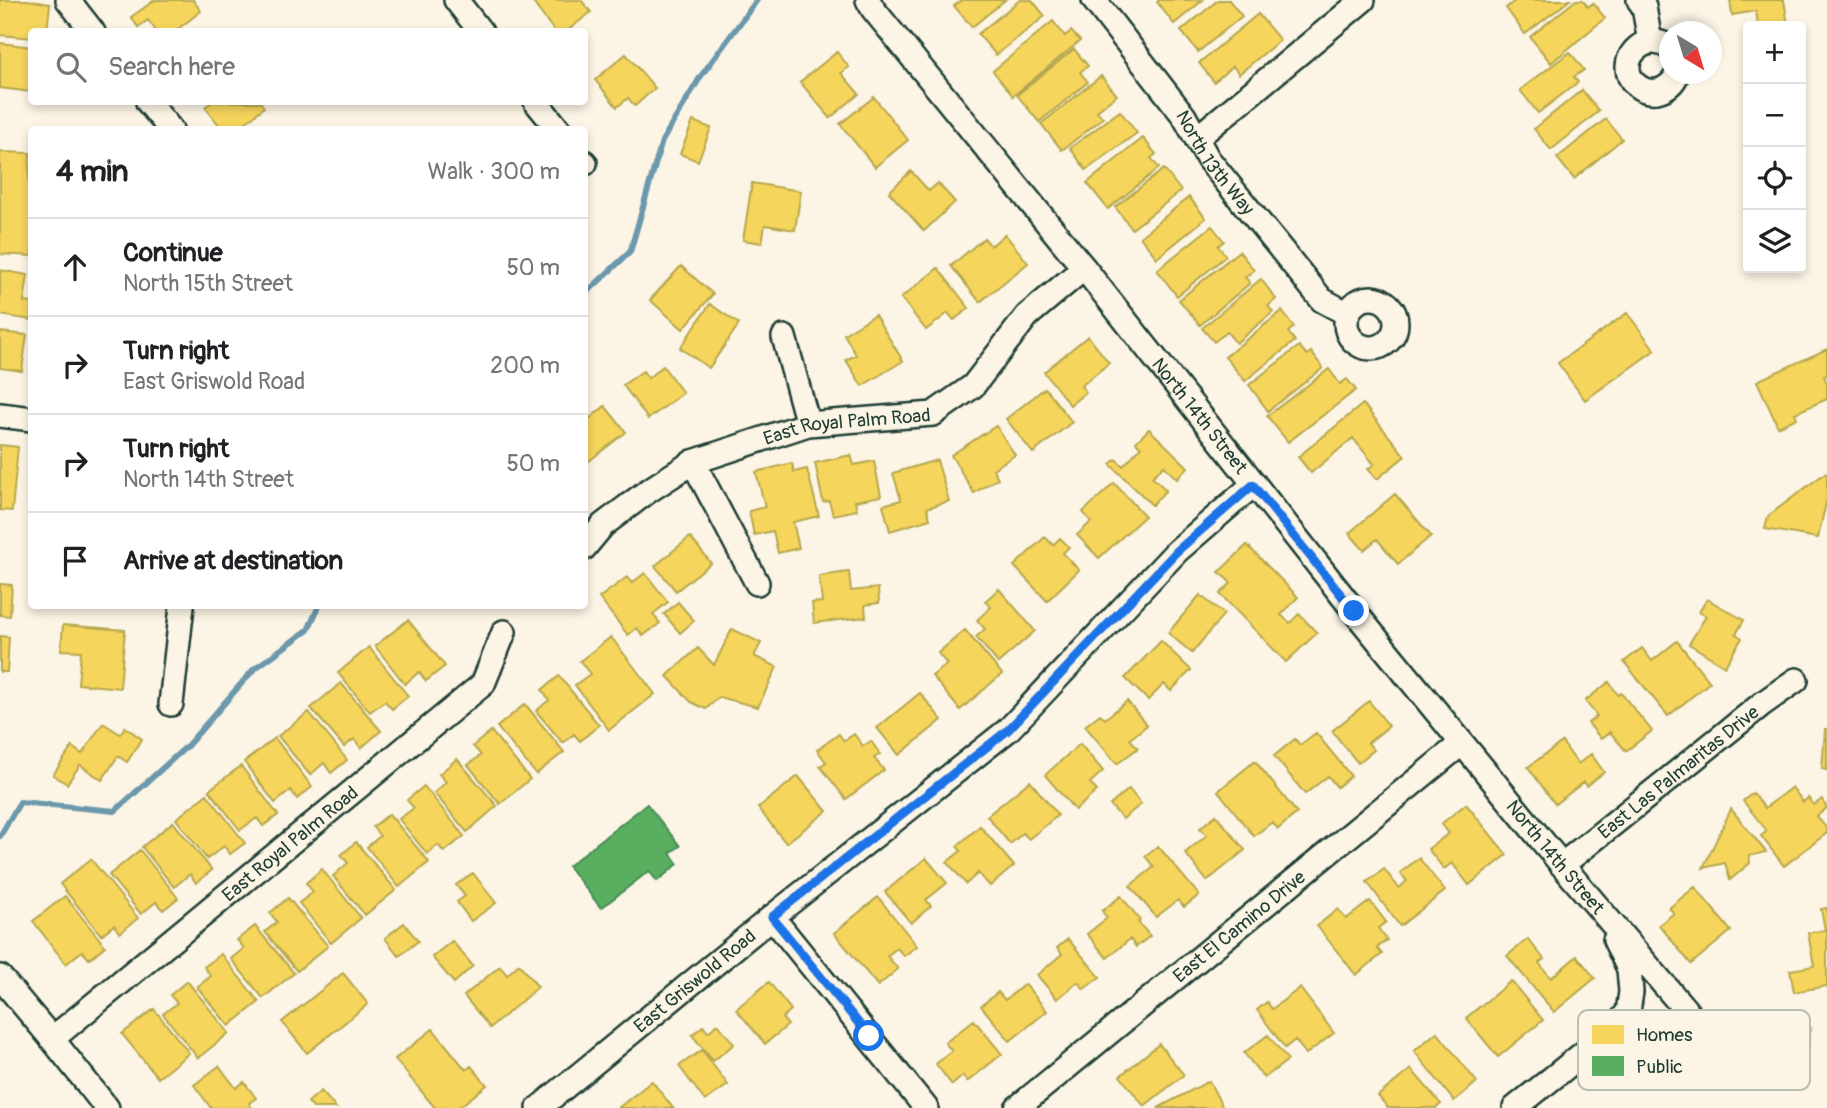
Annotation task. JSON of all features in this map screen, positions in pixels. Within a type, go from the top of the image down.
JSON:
[{"type":"street","points":[[68,0],[90,28]]},
{"type":"street","points":[[456,0],[478,28]]},
{"type":"street","name":"North 14th Street","points":[[869,0],[873,9],[1084,268],[1253,485],[1562,865],[1686,1010]]},
{"type":"street","name":"North 13th Way","points":[[1094,0],[1184,116],[1209,159],[1322,300],[1348,314]]},
{"type":"street","points":[[1197,138],[1363,0]]},
{"type":"street","points":[[1639,0],[1659,43]]},
{"type":"street","points":[[1659,45],[1636,48],[1631,55],[1628,70],[1630,77],[1635,84],[1648,91],[1656,91],[1671,84]]},
{"type":"street","points":[[150,105],[168,126]]},
{"type":"street","points":[[538,105],[556,126]]},
{"type":"street","name":"East Royal Palm Road","points":[[588,543],[603,525],[693,461],[808,424],[933,414],[973,386],[1027,316],[1084,268]]},
{"type":"street","points":[[785,337],[808,424]]},
{"type":"street","points":[[0,415],[28,418]]},
{"type":"street","points":[[693,461],[757,583]]},
{"type":"street","name":"East Griswold Road","points":[[539,1108],[772,917],[1008,730],[1177,551],[1253,485]]},
{"type":"street","points":[[171,704],[182,609]]},
{"type":"street","name":"East Royal Palm Road","points":[[52,1039],[483,684],[504,632]]},
{"type":"street","name":"East Las Palmaritas Drive","points":[[1562,865],[1762,704],[1796,680]]},
{"type":"street","name":"East El Camino Drive","points":[[1017,1108],[1462,743]]},
{"type":"street","points":[[1598,905],[1629,969],[1631,992],[1628,1010]]},
{"type":"street","points":[[772,917],[926,1108]]},
{"type":"street","points":[[0,977],[107,1108]]},
{"type":"street","points":[[1515,1108],[1578,1058]]},
{"type":"building: Homes","points":[[0,0],[28,0],[50,4],[47,28],[28,28],[28,38],[0,35]]},
{"type":"building: Homes","points":[[155,0],[193,0],[201,11],[179,28],[154,28],[148,20],[138,27],[131,17]]},
{"type":"building: Homes","points":[[531,0],[581,0],[591,12],[571,28],[552,28]]},
{"type":"building: Homes","points":[[962,0],[1005,0],[972,27],[954,6]]},
{"type":"building: Homes","points":[[1020,0],[1032,0],[1045,16],[996,55],[978,34]]},
{"type":"building: Homes","points":[[1203,0],[1174,24],[1157,2]]},
{"type":"building: Homes","points":[[1218,0],[1229,0],[1242,16],[1198,52],[1181,31]]},
{"type":"building: Homes","points":[[1516,0],[1570,0],[1525,34],[1506,8]]},
{"type":"building: Homes","points":[[1576,0],[1583,0],[1588,7],[1593,3],[1605,18],[1551,63],[1530,37]]},
{"type":"building: Homes","points":[[1730,0],[1784,0],[1787,21],[1757,21],[1756,11],[1732,15]]},
{"type":"building: Homes","points":[[1258,14],[1280,40],[1239,74],[1233,66],[1214,82],[1199,63]]},
{"type":"building: Homes","points":[[1053,21],[1065,36],[1071,31],[1080,41],[1013,96],[993,71]]},
{"type":"building: Homes","points":[[0,43],[28,46],[28,92],[0,88]]},
{"type":"building: Homes","points":[[1074,49],[1088,66],[1080,72],[1088,82],[1039,122],[1017,95]]},
{"type":"building: Homes","points":[[837,52],[849,67],[841,73],[859,94],[830,118],[800,82]]},
{"type":"building: Homes","points":[[1570,52],[1584,70],[1574,77],[1578,82],[1538,113],[1520,90]]},
{"type":"building: Homes","points":[[626,54],[655,88],[635,106],[628,98],[617,107],[595,80]]},
{"type":"building: Homes","points":[[1101,76],[1117,95],[1097,111],[1103,118],[1062,150],[1041,124]]},
{"type":"building: Homes","points":[[1582,90],[1599,111],[1551,150],[1534,129]]},
{"type":"building: Homes","points":[[874,97],[908,140],[875,167],[840,124]]},
{"type":"building: Homes","points":[[205,107],[264,107],[242,126],[220,126]]},
{"type":"building: Homes","points":[[1120,111],[1137,133],[1086,170],[1070,148]]},
{"type":"building: Homes","points":[[1606,119],[1622,139],[1574,179],[1557,158]]},
{"type":"building: Homes","points":[[693,121],[711,128],[698,161],[680,154]]},
{"type":"building: Homes","points":[[1143,138],[1156,154],[1151,158],[1159,168],[1108,209],[1087,183]]},
{"type":"building: Homes","points":[[0,152],[28,153],[28,256],[0,254]]},
{"type":"building: Homes","points":[[1164,169],[1181,191],[1132,229],[1115,207]]},
{"type":"building: Homes","points":[[911,171],[929,191],[938,183],[955,202],[924,231],[889,192]]},
{"type":"building: Homes","points":[[752,183],[801,191],[795,230],[765,225],[762,243],[743,240]]},
{"type":"building: Homes","points":[[1189,197],[1206,218],[1157,258],[1140,237]]},
{"type":"building: Homes","points":[[1212,226],[1224,241],[1218,246],[1226,256],[1177,296],[1157,270]]},
{"type":"building: Homes","points":[[1005,234],[1028,263],[980,302],[951,266],[984,238],[991,246]]},
{"type":"building: Homes","points":[[1239,251],[1254,270],[1245,277],[1250,283],[1200,325],[1179,300]]},
{"type":"building: Homes","points":[[681,266],[713,294],[683,329],[650,300]]},
{"type":"building: Homes","points":[[938,268],[969,308],[954,320],[948,313],[926,330],[901,298]]},
{"type":"building: Homes","points":[[0,270],[28,275],[24,302],[28,302],[28,319],[0,315]]},
{"type":"building: Homes","points":[[1261,279],[1276,299],[1268,306],[1273,312],[1236,343],[1227,332],[1214,342],[1202,328]]},
{"type":"building: Homes","points":[[710,304],[739,324],[709,368],[680,348]]},
{"type":"building: Homes","points":[[1282,311],[1294,327],[1288,332],[1295,341],[1245,381],[1225,357]]},
{"type":"building: Homes","points":[[1627,313],[1655,350],[1585,400],[1558,363]]},
{"type":"building: Homes","points":[[875,315],[903,361],[862,386],[846,360],[856,355],[844,334]]},
{"type":"building: Homes","points":[[0,332],[27,335],[22,371],[0,368]]},
{"type":"building: Homes","points":[[1088,336],[1109,363],[1081,386],[1086,392],[1070,405],[1044,372]]},
{"type":"building: Homes","points":[[1299,346],[1307,355],[1311,352],[1323,368],[1268,411],[1249,385]]},
{"type":"building: Homes","points":[[1827,349],[1827,375],[1824,376],[1827,399],[1795,413],[1797,418],[1778,427],[1757,381]]},
{"type":"building: Homes","points":[[663,366],[683,393],[648,419],[623,385],[643,371],[648,378]]},
{"type":"building: Homes","points":[[1329,369],[1340,384],[1347,379],[1356,390],[1288,442],[1267,416]]},
{"type":"building: Homes","points":[[1045,388],[1072,422],[1033,453],[1006,419]]},
{"type":"building: Homes","points":[[1363,404],[1405,456],[1377,479],[1368,469],[1374,464],[1353,438],[1311,473],[1298,457]]},
{"type":"building: Homes","points":[[605,406],[626,432],[588,462],[588,420]]},
{"type":"building: Homes","points":[[996,426],[1015,455],[993,469],[998,478],[974,493],[951,455]]},
{"type":"building: Homes","points":[[1149,429],[1188,467],[1177,479],[1164,466],[1152,477],[1166,490],[1152,505],[1110,464],[1116,459],[1123,466],[1141,447],[1136,442]]},
{"type":"building: Homes","points":[[0,445],[18,447],[12,511],[0,510]]},
{"type":"building: Homes","points":[[851,455],[854,465],[874,461],[881,496],[855,501],[857,510],[833,515],[829,501],[823,502],[815,463]]},
{"type":"building: Homes","points":[[937,460],[949,501],[927,508],[930,519],[890,531],[883,505],[901,500],[893,473]]},
{"type":"building: Homes","points":[[792,463],[794,472],[807,469],[819,516],[793,522],[799,548],[778,553],[773,531],[754,535],[749,511],[765,507],[756,472]]},
{"type":"building: Homes","points":[[1825,473],[1827,498],[1818,538],[1765,529],[1768,516]]},
{"type":"building: Homes","points":[[1114,483],[1145,516],[1099,558],[1077,535],[1091,522],[1083,512]]},
{"type":"building: Homes","points":[[1395,494],[1431,536],[1398,564],[1377,539],[1364,550],[1349,533]]},
{"type":"building: Homes","points":[[690,537],[711,563],[676,591],[655,566]]},
{"type":"building: Homes","points":[[1045,537],[1053,545],[1060,538],[1069,547],[1063,553],[1079,570],[1047,601],[1014,566]]},
{"type":"building: Homes","points":[[1247,545],[1298,597],[1281,615],[1290,623],[1299,614],[1317,633],[1286,662],[1220,594],[1231,583],[1219,572]]},
{"type":"building: Homes","points":[[849,572],[851,591],[878,588],[879,603],[865,605],[866,617],[814,623],[812,603],[822,602],[819,576]]},
{"type":"building: Homes","points":[[645,573],[668,602],[653,614],[660,623],[643,636],[637,628],[628,635],[599,598],[627,577],[632,583]]},
{"type":"building: Homes","points":[[0,584],[12,585],[10,616],[0,615]]},
{"type":"building: Homes","points":[[999,589],[1035,631],[998,663],[976,637],[985,629],[977,620],[991,607],[985,601]]},
{"type":"building: Homes","points":[[1200,595],[1224,614],[1192,653],[1168,633]]},
{"type":"building: Homes","points":[[1707,599],[1744,620],[1736,634],[1742,638],[1725,666],[1689,644],[1706,616],[1699,612]]},
{"type":"building: Homes","points":[[678,602],[694,621],[680,633],[664,614]]},
{"type":"building: Homes","points":[[408,620],[445,666],[426,681],[419,672],[405,684],[375,646]]},
{"type":"building: Homes","points":[[63,625],[125,630],[120,688],[78,684],[81,651],[61,650]]},
{"type":"building: Homes","points":[[732,629],[761,643],[754,656],[777,667],[758,707],[719,697],[706,709],[691,702],[667,676],[698,648],[714,665]]},
{"type":"building: Homes","points":[[965,630],[1002,674],[960,710],[932,676],[947,664],[938,653]]},
{"type":"building: Homes","points":[[0,636],[9,637],[7,672],[0,672]]},
{"type":"building: Homes","points":[[611,637],[655,694],[609,730],[575,685],[590,674],[580,661]]},
{"type":"building: Homes","points":[[1161,641],[1191,670],[1171,691],[1164,684],[1148,700],[1125,678]]},
{"type":"building: Homes","points":[[1677,641],[1710,682],[1668,716],[1624,662],[1642,648],[1652,661]]},
{"type":"building: Homes","points":[[369,647],[408,696],[392,709],[385,701],[370,712],[338,673]]},
{"type":"building: Homes","points":[[559,676],[599,725],[580,741],[574,734],[563,743],[536,711],[549,700],[542,690]]},
{"type":"building: Homes","points":[[1609,682],[1652,731],[1626,751],[1610,732],[1601,739],[1588,723],[1597,716],[1585,701]]},
{"type":"building: Homes","points":[[341,683],[381,731],[361,748],[354,739],[344,747],[311,708]]},
{"type":"building: Homes","points":[[920,693],[942,720],[899,755],[877,728]]},
{"type":"building: Homes","points":[[1127,701],[1147,725],[1130,739],[1138,748],[1117,764],[1085,726],[1100,714],[1105,719]]},
{"type":"building: Homes","points":[[1369,701],[1389,726],[1368,743],[1374,750],[1358,763],[1332,731]]},
{"type":"building: Homes","points":[[525,704],[564,752],[536,774],[497,727]]},
{"type":"building: Homes","points":[[309,712],[347,760],[331,773],[324,763],[310,775],[278,736]]},
{"type":"building: Homes","points":[[103,723],[120,734],[125,727],[142,739],[127,762],[118,756],[102,780],[80,765],[67,784],[53,775],[72,747],[82,754]]},
{"type":"building: Homes","points":[[1827,729],[1827,770],[1822,769]]},
{"type":"building: Homes","points":[[491,731],[530,779],[500,804],[468,765],[481,755],[473,746]]},
{"type":"building: Homes","points":[[1316,733],[1351,776],[1337,787],[1328,776],[1305,794],[1274,756],[1295,739],[1300,745]]},
{"type":"building: Homes","points":[[839,734],[844,741],[854,734],[863,746],[871,741],[880,754],[874,758],[884,770],[846,799],[820,766],[826,762],[817,750]]},
{"type":"building: Homes","points":[[275,738],[312,787],[297,799],[291,790],[275,803],[244,762]]},
{"type":"building: Homes","points":[[1562,742],[1578,764],[1591,754],[1604,772],[1587,786],[1584,782],[1555,804],[1528,767]]},
{"type":"building: Homes","points":[[1080,744],[1103,771],[1090,783],[1097,791],[1075,810],[1045,775]]},
{"type":"building: Homes","points":[[457,759],[497,806],[467,832],[434,793],[446,782],[439,774]]},
{"type":"building: Homes","points":[[1255,761],[1297,813],[1278,829],[1272,822],[1254,836],[1218,791]]},
{"type":"building: Homes","points":[[241,766],[278,815],[263,826],[257,818],[240,830],[209,790]]},
{"type":"building: Homes","points":[[798,776],[827,811],[786,843],[758,808]]},
{"type":"building: Homes","points":[[1030,781],[1058,815],[1029,839],[1023,833],[1010,844],[987,816]]},
{"type":"building: Homes","points":[[424,786],[464,836],[444,852],[438,845],[427,854],[399,819],[414,808],[407,800]]},
{"type":"building: Homes","points":[[1792,787],[1803,802],[1808,798],[1814,805],[1822,799],[1827,808],[1817,816],[1827,833],[1784,866],[1761,836],[1767,831],[1743,801],[1753,793],[1765,808]]},
{"type":"building: Homes","points":[[1129,789],[1141,804],[1123,819],[1110,805]]},
{"type":"building: Homes","points":[[207,794],[245,843],[230,854],[224,846],[207,859],[176,819]]},
{"type":"building: Homes","points":[[1466,804],[1507,855],[1469,885],[1452,863],[1444,869],[1428,849],[1449,833],[1441,824]]},
{"type":"building: Homes","points":[[1731,809],[1766,852],[1749,856],[1750,863],[1730,880],[1725,863],[1703,868]]},
{"type":"building: Homes","points":[[389,814],[429,862],[399,887],[367,847],[380,836],[373,827]]},
{"type":"building: Homes","points":[[1216,815],[1245,850],[1207,881],[1185,853],[1207,835],[1200,828]]},
{"type":"building: Homes","points":[[173,822],[212,870],[196,883],[190,874],[174,887],[142,847]]},
{"type":"building: Homes","points":[[980,826],[1014,866],[990,886],[978,873],[966,884],[947,862],[961,851],[957,846]]},
{"type":"building: Homes","points":[[356,842],[396,890],[365,915],[333,876],[348,863],[341,855]]},
{"type":"building: Homes","points":[[1158,846],[1199,895],[1184,907],[1178,900],[1156,917],[1130,886],[1154,867],[1145,856]]},
{"type":"building: Homes","points":[[140,850],[178,898],[163,910],[156,902],[141,914],[109,875]]},
{"type":"building: Homes","points":[[926,858],[947,883],[926,900],[931,906],[911,923],[885,892]]},
{"type":"building: Homes","points":[[1419,858],[1445,891],[1400,926],[1367,882],[1384,869],[1399,888],[1407,881],[1400,873]]},
{"type":"building: Homes","points":[[91,859],[138,918],[120,933],[114,925],[101,935],[60,884]]},
{"type":"building: Homes","points":[[322,869],[361,918],[331,943],[299,903],[313,892],[306,883]]},
{"type":"building: Homes","points":[[473,873],[496,903],[471,921],[457,902],[465,896],[456,885]]},
{"type":"building: Homes","points":[[1695,887],[1731,931],[1691,964],[1659,925],[1674,913],[1669,908]]},
{"type":"building: Homes","points":[[65,896],[105,946],[89,959],[82,951],[66,964],[33,921]]},
{"type":"building: Homes","points":[[1121,896],[1150,936],[1136,947],[1130,939],[1107,958],[1087,934],[1107,918],[1102,911]]},
{"type":"building: Homes","points":[[878,897],[917,946],[904,956],[897,948],[887,956],[898,969],[878,986],[834,933]]},
{"type":"building: Homes","points":[[288,898],[328,946],[297,971],[265,932],[277,922],[270,913]]},
{"type":"building: Homes","points":[[1370,901],[1386,922],[1378,928],[1387,940],[1377,948],[1382,954],[1356,975],[1317,926],[1338,909],[1346,919]]},
{"type":"building: Homes","points":[[1827,908],[1827,986],[1794,992],[1790,970],[1814,966],[1808,933],[1825,930],[1821,909]]},
{"type":"building: Homes","points":[[404,923],[418,941],[399,956],[385,938]]},
{"type":"building: Homes","points":[[255,926],[294,973],[263,998],[231,959],[244,948],[237,940]]},
{"type":"building: Homes","points":[[1068,939],[1100,977],[1084,989],[1078,982],[1057,999],[1037,975],[1062,954],[1057,948]]},
{"type":"building: Homes","points":[[1528,939],[1544,959],[1539,963],[1551,978],[1577,956],[1595,978],[1554,1012],[1507,956]]},
{"type":"building: Homes","points":[[452,941],[473,966],[454,983],[432,957]]},
{"type":"building: Homes","points":[[221,954],[259,1002],[229,1026],[197,987],[211,976],[204,967]]},
{"type":"building: Homes","points":[[519,964],[538,987],[490,1028],[464,996],[500,966],[507,975]]},
{"type":"building: Homes","points":[[343,973],[368,1004],[307,1053],[282,1022]]},
{"type":"building: Homes","points":[[187,981],[229,1033],[198,1058],[163,1014],[177,1003],[170,995]]},
{"type":"building: Homes","points":[[1511,981],[1543,1020],[1498,1057],[1466,1018]]},
{"type":"building: Homes","points":[[769,982],[791,1010],[782,1018],[788,1025],[765,1044],[736,1009]]},
{"type":"building: Homes","points":[[1025,984],[1047,1011],[1010,1041],[981,1006],[998,992],[1005,1000]]},
{"type":"building: Homes","points":[[1300,988],[1334,1033],[1306,1054],[1295,1040],[1285,1048],[1257,1010],[1267,1002],[1272,1009]]},
{"type":"building: Homes","points":[[154,1009],[189,1053],[158,1078],[122,1034]]},
{"type":"building: Homes","points":[[974,1020],[1002,1054],[967,1082],[963,1076],[952,1085],[936,1064],[952,1051],[945,1043]]},
{"type":"building: Homes","points":[[718,1024],[734,1044],[713,1061],[692,1035],[703,1026],[708,1032]]},
{"type":"building: Homes","points":[[433,1029],[466,1070],[471,1066],[487,1085],[458,1108],[435,1108],[395,1059]]},
{"type":"building: Homes","points":[[1437,1032],[1477,1082],[1454,1101],[1414,1051]]},
{"type":"building: Homes","points":[[1268,1035],[1288,1060],[1264,1078],[1244,1053]]},
{"type":"building: Homes","points":[[1159,1044],[1184,1075],[1144,1106],[1120,1076]]},
{"type":"building: Homes","points":[[702,1050],[728,1085],[705,1101],[679,1066]]},
{"type":"building: Homes","points":[[219,1066],[236,1088],[244,1082],[256,1098],[249,1103],[252,1108],[211,1108],[194,1085]]},
{"type":"building: Homes","points":[[1411,1069],[1441,1104],[1436,1108],[1388,1108],[1378,1096]]},
{"type":"building: Homes","points":[[652,1081],[673,1108],[618,1108]]},
{"type":"building: Homes","points":[[1209,1081],[1223,1108],[1158,1108]]},
{"type":"building: Homes","points":[[321,1091],[336,1108],[313,1108],[308,1102]]},
{"type":"building: Public","points":[[647,804],[680,846],[670,853],[678,864],[657,881],[649,871],[601,908],[568,866]]},
{"type":"waterway","points":[[588,291],[630,252],[662,141],[701,76],[757,0]]},
{"type":"waterway","points":[[0,836],[20,802],[115,811],[187,746],[254,669],[308,630],[318,609]]},
{"type":"route","points":[[869,1036],[772,917],[1008,730],[1177,551],[1253,485],[1354,611]]}]
